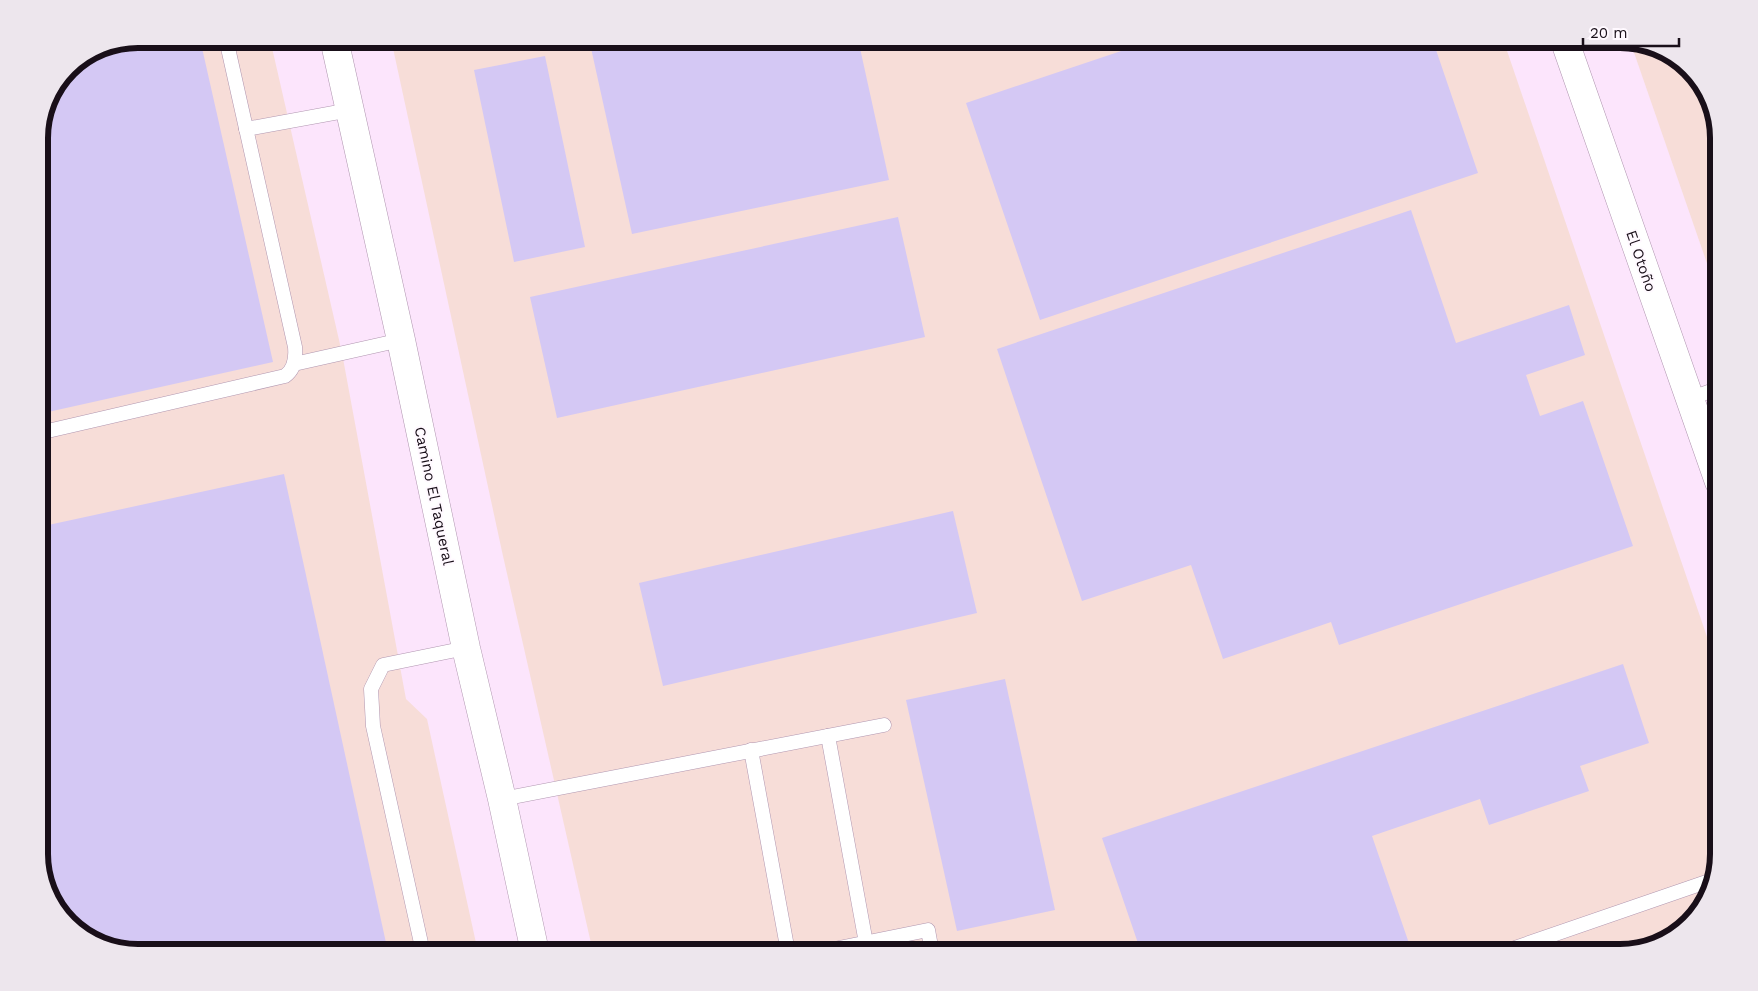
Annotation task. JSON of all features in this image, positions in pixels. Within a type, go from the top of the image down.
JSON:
[{"type":"street","name":"Camino El Taqueral","points":[[336,48],[401,340],[466,648],[502,799],[533,944]]},
{"type":"street","name":"El Otoño","points":[[1567,48],[1710,457]]},
{"type":"lane","points":[[48,431],[285,376],[291,372],[296,356],[295,347],[228,48]]},
{"type":"lane","points":[[246,130],[350,110]]},
{"type":"lane","points":[[294,364],[401,340]]},
{"type":"lane","points":[[1689,399],[1710,391]]},
{"type":"lane","points":[[421,944],[373,726],[371,689],[383,665],[466,648]]},
{"type":"lane","points":[[502,799],[884,725]]},
{"type":"lane","points":[[828,736],[866,943]]},
{"type":"lane","points":[[751,750],[787,944]]},
{"type":"lane","points":[[1526,944],[1706,882]]},
{"type":"lane","points":[[861,944],[928,930],[931,944]]},
{"type":"shaded area","points":[[131,48],[272,48],[342,353],[406,699],[427,719],[476,944],[125,943],[103,937],[83,925],[66,908],[57,894],[52,883],[48,860],[48,131],[54,103],[63,87],[83,66],[103,54]]},
{"type":"shaded area","points":[[393,48],[1506,48],[1710,646],[1710,866],[1704,888],[1698,899],[1675,925],[1655,937],[1621,944],[591,944],[503,556]]},
{"type":"shaded area","points":[[1632,48],[1655,54],[1675,66],[1692,83],[1706,108],[1710,131],[1710,272]]},
{"type":"building","points":[[131,48],[202,48],[273,362],[48,412],[49,120],[54,103],[63,87],[83,66],[97,57],[108,52]]},
{"type":"building","points":[[591,48],[860,48],[889,180],[632,234]]},
{"type":"building","points":[[1130,48],[1435,48],[1478,173],[1040,320],[966,103]]},
{"type":"building","points":[[545,56],[585,247],[514,262],[474,70]]},
{"type":"building","points":[[1411,210],[1456,343],[1569,305],[1585,355],[1526,375],[1540,416],[1583,401],[1633,546],[1339,645],[1331,622],[1223,659],[1191,565],[1082,601],[997,349]]},
{"type":"building","points":[[898,217],[925,337],[557,418],[530,297]]},
{"type":"building","points":[[284,474],[386,944],[125,943],[103,937],[92,931],[66,908],[52,883],[48,860],[48,525]]},
{"type":"building","points":[[953,511],[977,613],[663,686],[639,583]]},
{"type":"building","points":[[1623,664],[1649,743],[1580,766],[1589,791],[1489,825],[1480,799],[1372,836],[1409,944],[1138,944],[1102,838]]},
{"type":"building","points":[[1005,679],[1055,910],[957,931],[906,700]]}]
